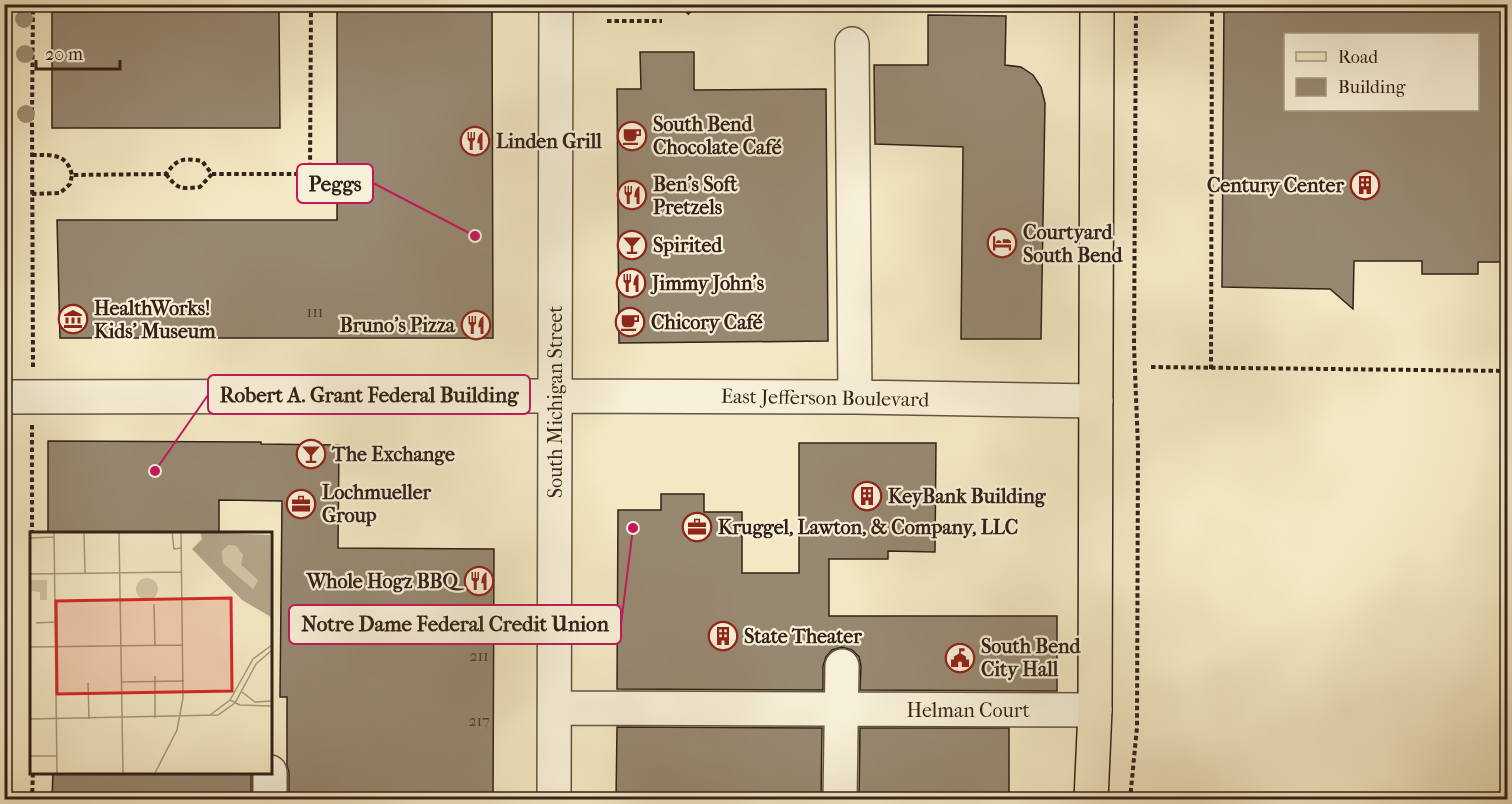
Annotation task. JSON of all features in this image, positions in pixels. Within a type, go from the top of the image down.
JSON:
[{"type":"main road","points":[[1091,800],[1095,710],[1097,4]]},
{"type":"street","name":"South Michigan Street","points":[[554,800],[556,4]]},
{"type":"street","points":[[852,44],[855,397]]},
{"type":"street","name":"East Jefferson Boulevard","points":[[4,397],[855,397],[1096,401]]},
{"type":"street","points":[[840,800],[842,666]]},
{"type":"street","name":"Helman Court","points":[[555,708],[1095,710]]},
{"type":"street","points":[[270,774],[270,800]]},
{"type":"path","points":[[33,4],[33,365]]},
{"type":"path","points":[[166,174],[174,184],[182,189],[200,187],[212,174],[310,174],[311,4]]},
{"type":"path","points":[[687,14],[696,4]]},
{"type":"path","points":[[1130,800],[1137,727],[1138,447],[1134,354],[1136,4]]},
{"type":"path","points":[[1211,369],[1212,4]]},
{"type":"path","points":[[853,9],[1071,5]]},
{"type":"path","points":[[607,21],[662,21]]},
{"type":"path","points":[[32,155],[54,155],[63,159],[70,166],[72,175],[70,184],[60,193],[32,194]]},
{"type":"path","points":[[166,174],[175,163],[186,159],[202,161],[212,174]]},
{"type":"path","points":[[72,175],[166,174]]},
{"type":"path","points":[[1151,367],[1508,371]]},
{"type":"path","points":[[32,415],[32,532]]},
{"type":"path","points":[[32,800],[33,774]]},
{"type":"building","name":"Century Center","points":[[1224,4],[1508,4],[1508,262],[1478,262],[1478,274],[1422,274],[1422,261],[1354,261],[1353,309],[1330,289],[1222,287]]},
{"type":"building","points":[[337,8],[492,8],[493,338],[60,338],[57,220],[337,220]]},
{"type":"building","points":[[279,11],[280,128],[52,128],[52,12]]},
{"type":"building","name":"Courtyard South Bend","points":[[928,15],[1006,16],[1005,65],[1021,67],[1033,75],[1041,87],[1045,103],[1041,339],[961,339],[963,147],[875,144],[874,65],[928,65]]},
{"type":"building","points":[[640,52],[694,52],[694,90],[826,89],[828,341],[619,343],[617,89],[641,89]]},
{"type":"building","points":[[48,441],[261,442],[261,444],[339,445],[338,548],[494,549],[493,800],[289,800],[287,697],[280,697],[282,501],[219,500],[219,532],[48,532]]},
{"type":"building","points":[[799,443],[936,443],[935,552],[888,551],[888,559],[829,559],[829,616],[1057,616],[1057,691],[860,690],[859,657],[852,650],[842,647],[832,650],[826,657],[823,666],[823,690],[617,689],[618,510],[661,510],[661,494],[704,494],[704,512],[742,512],[742,573],[799,573]]},
{"type":"building","points":[[617,727],[822,728],[821,800],[616,800]]},
{"type":"building","points":[[860,728],[1009,728],[1009,800],[859,800]]},
{"type":"building","points":[[53,774],[251,774],[251,800],[52,800]]},
{"type":"place","name":"South Bend Chocolate Café","points":[[632,136]]},
{"type":"place","name":"Linden Grill","points":[[475,141]]},
{"type":"place","name":"Century Center","points":[[1365,185]]},
{"type":"place","name":"Ben's Soft Pretzels","points":[[632,195]]},
{"type":"place","name":"Peggs","points":[[475,236]]},
{"type":"place","name":"Courtyard South Bend","points":[[1002,243]]},
{"type":"place","name":"Spirited","points":[[632,245]]},
{"type":"place","name":"Jimmy John's","points":[[631,283]]},
{"type":"place","name":"HealthWorks! Kids' Museum","points":[[73,319]]},
{"type":"place","name":"Chicory Café","points":[[630,322]]},
{"type":"place","name":"Bruno's Pizza","points":[[476,325]]},
{"type":"place","name":"The Exchange","points":[[311,454]]},
{"type":"place","name":"Robert A. Grant Federal Building","points":[[155,471]]},
{"type":"place","name":"KeyBank Building","points":[[867,496]]},
{"type":"place","name":"Lochmueller Group","points":[[301,504]]},
{"type":"place","name":"Kruggel, Lawton, & Company, LLC","points":[[697,527]]},
{"type":"place","name":"Notre Dame Federal Credit Union","points":[[633,528]]},
{"type":"place","name":"Whole Hogz BBQ","points":[[479,581]]},
{"type":"place","name":"State Theater","points":[[723,636]]},
{"type":"place","name":"South Bend City Hall","points":[[960,658]]}]
